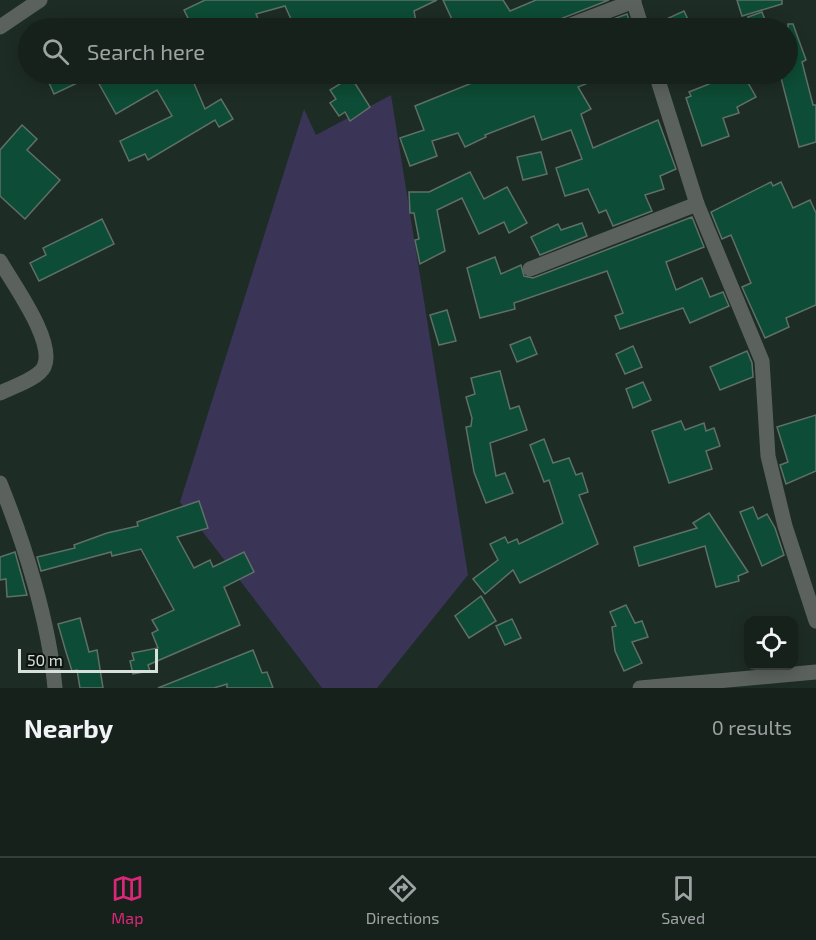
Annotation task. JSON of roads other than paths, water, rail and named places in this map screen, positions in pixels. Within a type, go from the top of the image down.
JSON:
[{"type":"street","points":[[0,27],[40,0]]},
{"type":"street","points":[[588,18],[633,0],[639,18]]},
{"type":"street","points":[[659,84],[697,204],[762,361],[768,456],[785,526],[816,621]]},
{"type":"street","points":[[530,269],[697,204]]},
{"type":"street","points":[[0,261],[37,324],[47,356],[43,369],[0,393]]},
{"type":"street","points":[[0,483],[21,536],[53,666],[55,688]]},
{"type":"street","points":[[640,688],[816,672]]}]
